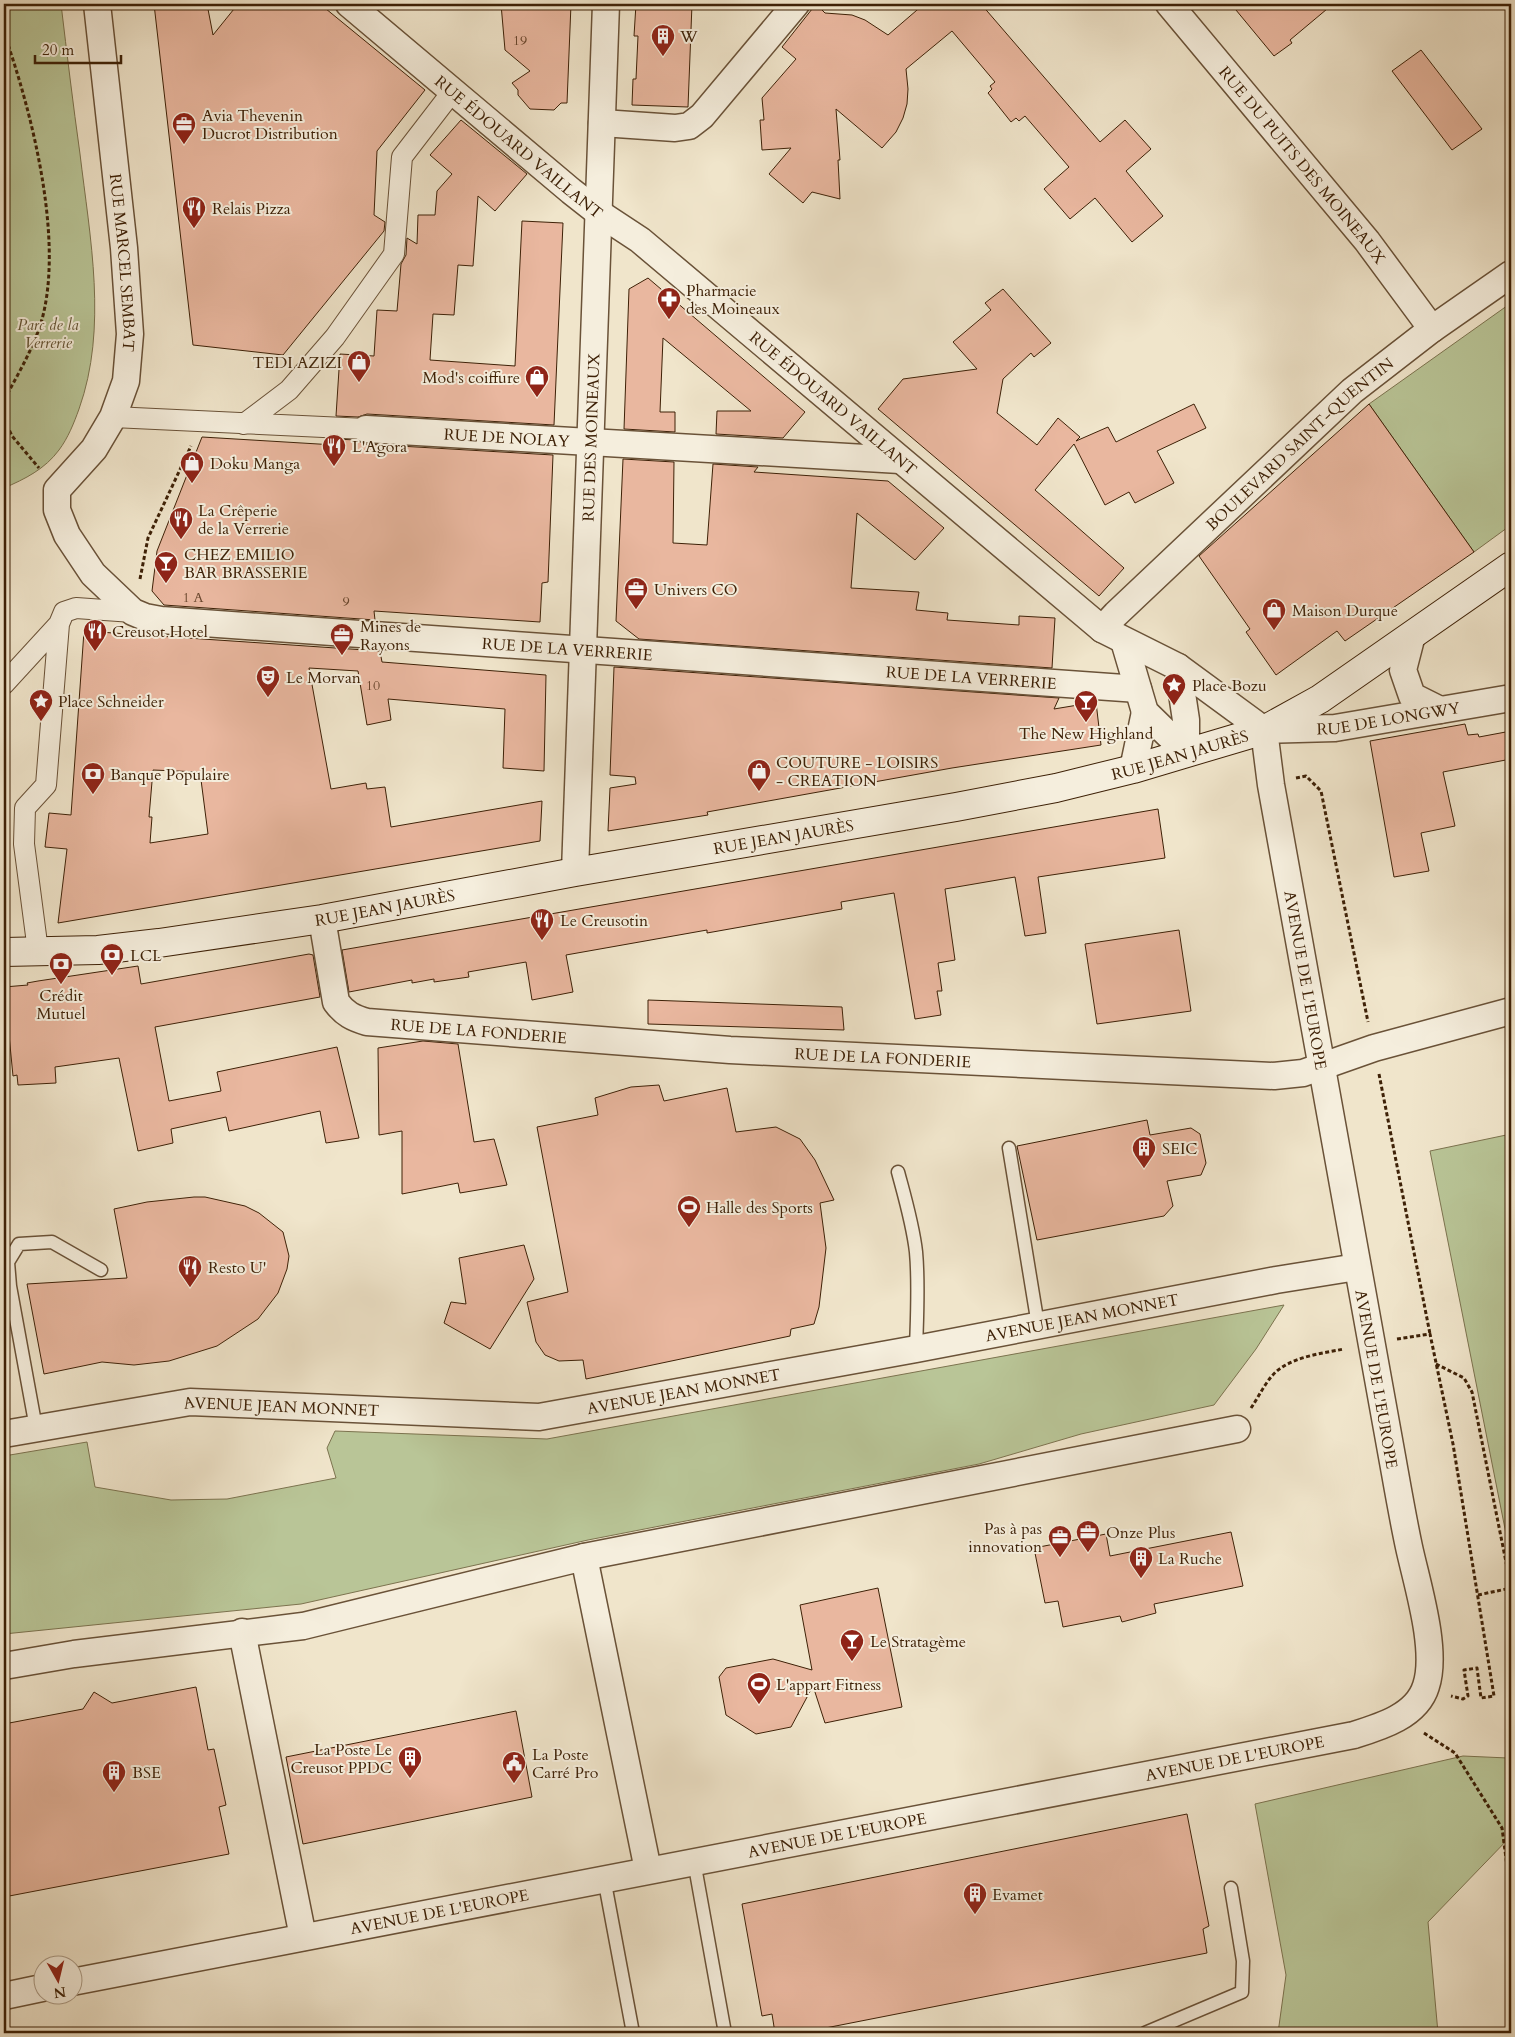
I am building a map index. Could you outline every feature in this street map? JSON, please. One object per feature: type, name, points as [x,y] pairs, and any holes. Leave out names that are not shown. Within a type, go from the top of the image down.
[{"type":"main road","name":"RUE JEAN JAURÈS","points":[[4,952],[98,950],[322,919],[575,872],[956,807],[1056,788],[1264,730],[1320,699],[1511,566]]},
{"type":"street","name":"RUE MARCEL SEMBAT","points":[[56,501],[57,490],[94,449],[113,417],[126,381],[130,334],[124,248],[97,4]]},
{"type":"street","name":"RUE ÉDOUARD VAILLANT","points":[[349,4],[599,213],[640,240],[900,460],[1113,635],[1178,667],[1264,730]]},
{"type":"street","name":"RUE DES MOINEAUX","points":[[575,872],[606,4]]},
{"type":"street","points":[[602,123],[675,128],[689,126],[702,116],[796,4]]},
{"type":"street","name":"RUE DU PUITS DES MOINEAUX","points":[[1169,4],[1368,241],[1432,329]]},
{"type":"street","points":[[244,424],[289,390],[335,337],[394,254],[402,157],[452,92]]},
{"type":"street","name":"BOULEVARD SAINT-QUENTIN","points":[[1113,635],[1116,614],[1352,391],[1432,329],[1511,274]]},
{"type":"street","name":"RUE DE NOLAY","points":[[113,417],[900,460]]},
{"type":"street","name":"RUE DE LA VERRERIE","points":[[56,501],[57,510],[68,535],[93,574],[134,612],[144,617],[161,620],[583,649],[1142,700]]},
{"type":"street","points":[[38,951],[24,844],[26,808],[46,785],[59,624],[64,612],[76,608],[134,612]]},
{"type":"street","points":[[4,684],[59,624]]},
{"type":"street","points":[[1113,635],[1142,700],[1186,752]]},
{"type":"street","points":[[1412,635],[1403,670],[1412,696],[1440,710]]},
{"type":"street","points":[[1178,667],[1186,720],[1186,752]]},
{"type":"street","name":"RUE DE LONGWY","points":[[1264,730],[1334,728],[1511,698]]},
{"type":"street","points":[[1133,768],[1142,700]]},
{"type":"street","name":"AVENUE DE L'EUROPE","points":[[82,1980],[1354,1735],[1382,1726],[1417,1703],[1426,1688],[1430,1669],[1429,1643],[1406,1537],[1357,1267],[1271,785],[1264,730]]},
{"type":"street","name":"RUE DE LA FONDERIE","points":[[322,919],[336,1002],[343,1011],[353,1018],[367,1022],[730,1050],[1274,1076],[1303,1073],[1374,1048],[1511,1011]]},
{"type":"street","name":"AVENUE JEAN MONNET","points":[[4,1434],[190,1402],[539,1416],[916,1349],[1276,1280],[1357,1267]]},
{"type":"street","points":[[4,1666],[74,1654],[242,1632],[304,1626],[584,1557],[1243,1419]]},
{"type":"street","points":[[584,1557],[648,1870]]},
{"type":"street","points":[[242,1632],[303,1937]]},
{"type":"street","points":[[4,1996],[32,1990]]},
{"type":"lane","points":[[1009,1148],[1038,1325]]},
{"type":"lane","points":[[898,1172],[908,1209],[916,1251],[918,1295],[916,1349]]},
{"type":"lane","points":[[36,1428],[10,1286],[8,1262],[20,1244],[52,1242],[101,1270]]},
{"type":"lane","points":[[694,1861],[724,2033]]},
{"type":"lane","points":[[604,1878],[632,2033]]},
{"type":"lane","points":[[1145,2033],[1242,1992],[1243,1961],[1231,1888]]},
{"type":"path","points":[[4,33],[17,70],[44,184],[50,282],[39,329],[4,400]]},
{"type":"path","points":[[4,419],[12,436],[40,470]]},
{"type":"path","points":[[134,612],[148,538],[191,445],[206,422]]},
{"type":"path","points":[[1271,785],[1306,776],[1321,791],[1453,1444],[1494,1696],[1481,1698],[1477,1668],[1464,1670],[1468,1692]]},
{"type":"path","points":[[1243,1419],[1269,1381],[1281,1368],[1298,1360],[1322,1353],[1430,1334]]},
{"type":"path","points":[[1436,1364],[1464,1378],[1472,1392],[1508,1577],[1511,1579]]},
{"type":"path","points":[[1478,1595],[1511,1588]]},
{"type":"path","points":[[1399,1716],[1455,1753],[1502,1828],[1511,1896]]},
{"type":"green space","name":"Parc de la Verrerie","points":[[4,4],[61,4],[92,250],[95,315],[93,347],[88,378],[79,409],[68,435],[59,450],[41,468],[4,488]]},
{"type":"green space","points":[[1511,303],[1511,525],[1474,552],[1369,404]]},
{"type":"green space","points":[[1511,1134],[1511,1559],[1430,1151]]},
{"type":"green space","points":[[1284,1305],[1256,1349],[1214,1405],[1081,1434],[979,1464],[588,1540],[301,1604],[4,1634],[4,1456],[87,1442],[95,1487],[171,1500],[227,1499],[336,1478],[327,1448],[335,1431],[547,1439]]},
{"type":"green space","points":[[1463,1756],[1508,1758],[1511,1762],[1511,1836],[1428,1922],[1438,2033],[1278,2033],[1286,1975],[1255,1804]]},
{"type":"building","points":[[154,4],[207,4],[213,35],[238,4],[320,4],[425,90],[377,151],[374,215],[385,222],[384,231],[283,355],[193,345]]},
{"type":"building","points":[[501,4],[571,4],[567,103],[561,103],[554,110],[530,109],[518,95],[518,90],[512,83],[530,71],[505,50]]},
{"type":"building","name":"W","points":[[636,4],[692,4],[688,107],[632,105],[633,79],[636,79],[638,36],[634,36]]},
{"type":"building","points":[[816,4],[825,13],[852,15],[865,20],[888,35],[924,4],[981,4],[1100,142],[1125,120],[1151,149],[1126,171],[1163,216],[1132,242],[1095,198],[1070,219],[1044,189],[1069,167],[1025,116],[1019,121],[1016,118],[1011,122],[988,93],[992,89],[990,86],[995,82],[952,31],[906,69],[908,89],[907,104],[903,118],[896,132],[882,148],[836,109],[840,160],[838,160],[840,199],[812,192],[803,203],[769,174],[791,148],[762,150],[760,120],[764,120],[762,98],[796,59],[782,47]]},
{"type":"building","points":[[1231,4],[1333,4],[1290,40],[1292,43],[1274,56]]},
{"type":"building","points":[[1421,50],[1482,129],[1452,150],[1392,71]]},
{"type":"building","points":[[461,120],[527,174],[495,211],[478,196],[473,266],[458,265],[454,315],[433,314],[430,360],[515,366],[522,221],[563,223],[554,425],[367,414],[358,417],[336,416],[340,354],[374,356],[377,310],[397,311],[401,264],[406,255],[407,238],[417,244],[418,215],[435,215],[437,191],[452,174],[430,155]]},
{"type":"building","points":[[648,278],[805,412],[783,438],[716,434],[717,411],[751,411],[663,338],[660,412],[675,412],[675,432],[624,429],[629,289]]},
{"type":"building","points":[[1003,289],[1051,343],[1034,357],[1031,353],[1003,379],[997,413],[1037,445],[1058,418],[1080,437],[1076,441],[1108,427],[1116,442],[1194,404],[1206,428],[1157,451],[1174,483],[1135,503],[1129,492],[1105,505],[1074,444],[1035,490],[1124,568],[1099,596],[878,409],[903,379],[977,369],[953,342],[991,310],[985,303]]},
{"type":"building","points":[[1369,404],[1474,552],[1345,641],[1337,631],[1276,675],[1246,632],[1250,629],[1199,556]]},
{"type":"building","points":[[202,437],[335,445],[335,439],[357,440],[365,444],[553,455],[548,582],[542,583],[540,622],[374,611],[375,620],[164,605],[152,591],[157,551]]},
{"type":"building","points":[[623,459],[674,462],[673,543],[707,545],[713,464],[758,467],[754,472],[888,481],[944,528],[915,560],[857,513],[851,588],[919,592],[916,610],[948,613],[947,620],[1019,625],[1019,616],[1055,618],[1052,668],[639,639],[616,621]]},
{"type":"building","points":[[84,631],[380,651],[382,662],[546,675],[544,771],[503,768],[505,709],[388,699],[391,720],[367,725],[358,671],[309,668],[331,789],[366,783],[367,789],[385,787],[391,827],[542,801],[540,841],[58,923],[67,849],[45,847],[49,813],[71,815]],"holes":[[[153,770],[200,772],[208,834],[150,843],[152,817],[149,817]]]},
{"type":"building","points":[[614,667],[1059,698],[1054,709],[1096,702],[1101,745],[952,768],[707,812],[708,815],[608,831],[610,788],[636,784],[635,777],[610,775]]},
{"type":"building","points":[[1465,724],[1468,735],[1478,734],[1479,737],[1511,731],[1511,759],[1443,772],[1455,826],[1421,833],[1429,871],[1394,877],[1370,741]]},
{"type":"building","points":[[1158,809],[1165,858],[1038,877],[1046,933],[1025,936],[1015,877],[945,889],[955,960],[938,963],[942,991],[937,991],[941,1015],[915,1019],[894,893],[841,902],[842,909],[566,955],[573,992],[532,1000],[526,962],[468,972],[469,977],[434,982],[434,979],[412,983],[412,980],[349,992],[342,950]]},
{"type":"building","points":[[1179,930],[1191,1011],[1097,1024],[1085,944]]},
{"type":"building","points":[[309,954],[313,955],[320,997],[155,1027],[169,1101],[221,1091],[217,1072],[337,1047],[359,1138],[326,1143],[320,1111],[229,1131],[226,1117],[171,1129],[173,1143],[138,1151],[119,1058],[55,1067],[56,1083],[18,1085],[17,1075],[13,1076],[9,1035],[4,1035],[4,987],[28,985],[27,983],[38,981],[138,966],[141,984]]},
{"type":"building","points":[[648,1000],[842,1007],[844,1030],[648,1024]]},
{"type":"building","points":[[423,1041],[458,1044],[474,1142],[494,1139],[507,1185],[460,1193],[458,1183],[402,1194],[402,1131],[379,1135],[378,1048]]},
{"type":"building","name":"Halle des Sports","points":[[659,1085],[664,1101],[727,1088],[736,1132],[776,1127],[800,1139],[815,1160],[834,1200],[820,1203],[826,1248],[819,1307],[814,1324],[791,1329],[790,1336],[586,1379],[583,1360],[559,1361],[545,1355],[536,1342],[527,1302],[568,1292],[537,1127],[598,1115],[595,1098],[631,1087]]},
{"type":"building","name":"SEIC","points":[[1147,1120],[1150,1135],[1191,1128],[1200,1134],[1206,1163],[1201,1175],[1167,1181],[1173,1206],[1164,1216],[1037,1240],[1017,1146]]},
{"type":"building","name":"Resto U'","points":[[205,1197],[245,1206],[259,1213],[283,1232],[289,1256],[287,1269],[278,1293],[258,1319],[217,1346],[169,1361],[134,1365],[102,1362],[44,1374],[27,1284],[127,1278],[114,1209],[147,1202]]},
{"type":"building","points":[[524,1245],[534,1279],[490,1349],[444,1323],[451,1302],[466,1304],[459,1258]]},
{"type":"building","name":"La Ruche","points":[[1231,1532],[1243,1586],[1154,1604],[1156,1613],[1122,1622],[1120,1616],[1063,1627],[1058,1601],[1045,1603],[1034,1548],[1106,1534],[1110,1556]]},
{"type":"building","points":[[878,1588],[902,1707],[825,1723],[813,1686],[791,1727],[756,1734],[726,1715],[719,1677],[726,1668],[773,1659],[812,1670],[800,1605]]},
{"type":"building","name":"BSE","points":[[196,1687],[208,1750],[214,1749],[226,1805],[219,1807],[229,1854],[4,1897],[4,1724],[83,1709],[94,1692],[112,1703]]},
{"type":"building","name":"La Poste Le Creusot PPDC","points":[[516,1711],[532,1797],[303,1844],[286,1757]]},
{"type":"building","name":"Evamet","points":[[1187,1814],[1209,1926],[1203,1929],[1207,1953],[800,2033],[775,2033],[772,2014],[762,2016],[742,1904]]},
{"type":"place","name":"W","points":[[663,57]]},
{"type":"place","name":"Avia Thevenin Ducrot Distribution","points":[[184,145]]},
{"type":"place","name":"Relais Pizza","points":[[194,229]]},
{"type":"place","name":"Pharmacie des Moineaux","points":[[669,320]]},
{"type":"place","name":"TEDI AZIZI","points":[[359,383]]},
{"type":"place","name":"Mod's coiffure","points":[[537,398]]},
{"type":"place","name":"L'Agora","points":[[334,467]]},
{"type":"place","name":"Doku Manga","points":[[192,484]]},
{"type":"place","name":"La Crêperie de la Verrerie","points":[[181,540]]},
{"type":"place","name":"CHEZ EMILIO BAR BRASSERIE","points":[[166,584]]},
{"type":"place","name":"Univers CO","points":[[636,610]]},
{"type":"place","name":"Maison Durque","points":[[1274,631]]},
{"type":"place","name":"Creusot Hotel","points":[[95,652]]},
{"type":"place","name":"Mines de Rayons","points":[[342,656]]},
{"type":"place","name":"Le Morvan","points":[[268,698]]},
{"type":"place","name":"Place Bozu","points":[[1174,706]]},
{"type":"place","name":"Place Schneider","points":[[41,722]]},
{"type":"place","name":"The New Highland","points":[[1086,723]]},
{"type":"place","name":"COUTURE - LOISIRS - CREATION","points":[[759,792]]},
{"type":"place","name":"Banque Populaire","points":[[93,795]]},
{"type":"place","name":"Le Creusotin","points":[[542,941]]},
{"type":"place","name":"LCL","points":[[112,976]]},
{"type":"place","name":"Crédit Mutuel","points":[[61,985]]},
{"type":"place","name":"SEIC","points":[[1144,1169]]},
{"type":"place","name":"Halle des Sports","points":[[689,1228]]},
{"type":"place","name":"Resto U'","points":[[190,1288]]},
{"type":"place","name":"Onze Plus","points":[[1088,1553]]},
{"type":"place","name":"Pas à pas innovation","points":[[1060,1558]]},
{"type":"place","name":"La Ruche","points":[[1141,1579]]},
{"type":"place","name":"Le Stratagème","points":[[852,1662]]},
{"type":"place","name":"L'appart Fitness","points":[[759,1705]]},
{"type":"place","name":"La Poste Le Creusot PPDC","points":[[410,1779]]},
{"type":"place","name":"La Poste Carré Pro","points":[[514,1784]]},
{"type":"place","name":"BSE","points":[[114,1793]]},
{"type":"place","name":"Evamet","points":[[975,1915]]}]
